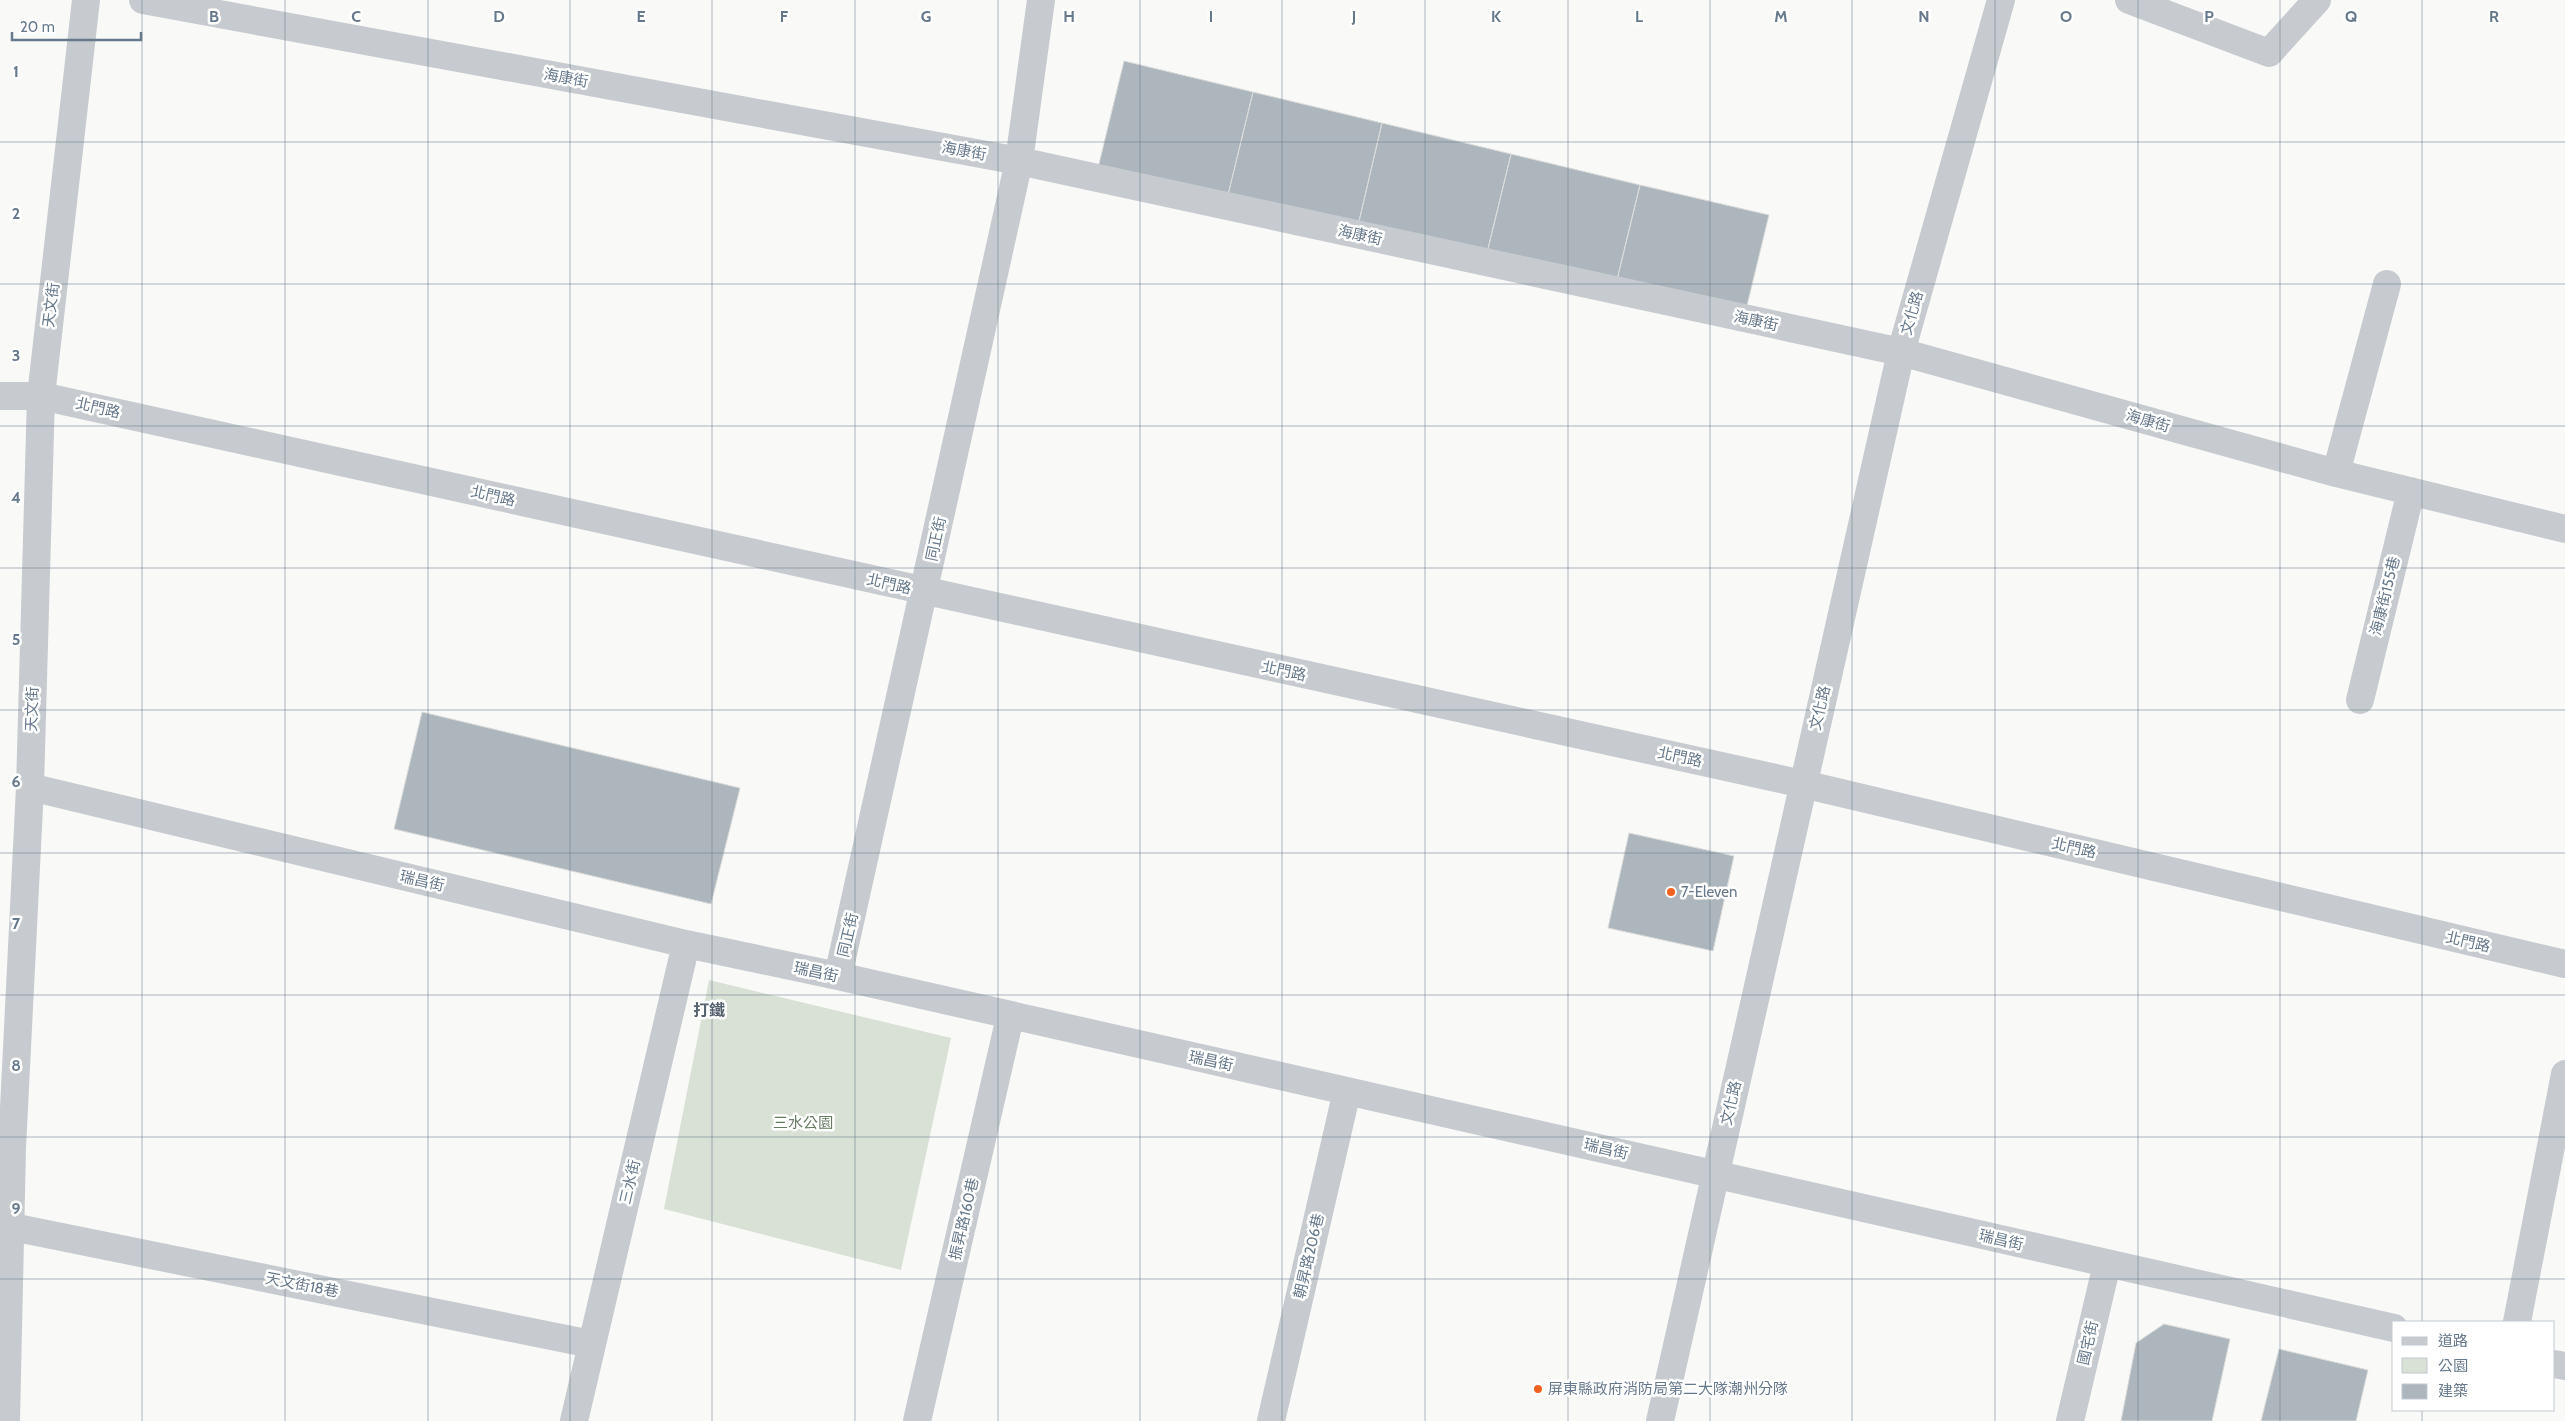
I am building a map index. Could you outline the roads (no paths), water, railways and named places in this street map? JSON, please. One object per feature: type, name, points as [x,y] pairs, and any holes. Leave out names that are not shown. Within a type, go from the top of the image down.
[{"type":"street","name":"天文街","points":[[6,1421],[12,1227],[6,1147],[30,787],[41,396],[86,0]]},
{"type":"street","name":"海康街","points":[[143,0],[1019,161],[1901,352],[2336,473],[2565,529]]},
{"type":"street","name":"同正街","points":[[838,976],[1019,161],[1041,0]]},
{"type":"street","name":"文化路","points":[[1660,1421],[1901,352],[2001,0]]},
{"type":"street","points":[[2129,0],[2269,53],[2317,0]]},
{"type":"street","points":[[2336,473],[2387,284]]},
{"type":"street","name":"北門路","points":[[0,396],[41,396],[924,592],[1803,784],[2565,964]]},
{"type":"street","name":"海康街155巷","points":[[2360,700],[2410,491]]},
{"type":"street","name":"瑞昌街","points":[[30,787],[686,944],[838,976],[1010,1017],[1347,1091],[2392,1328]]},
{"type":"street","name":"三水街","points":[[574,1421],[686,944]]},
{"type":"street","name":"振昇路160巷","points":[[917,1421],[1010,1017]]},
{"type":"street","points":[[2517,1321],[2565,1074]]},
{"type":"street","name":"朝昇路206巷","points":[[1271,1421],[1347,1091]]},
{"type":"street","name":"天文街18巷","points":[[12,1227],[591,1344]]},
{"type":"street","name":"國宅街","points":[[2070,1421],[2107,1264]]},
{"type":"place","name":"7-Eleven","points":[[1671,892]]},
{"type":"place","name":"屏東縣政府消防局第二大隊潮州分隊","points":[[1538,1389]]},
{"type":"district","name":"打鐵","points":[[709,1010]]},
{"type":"park label","name":"三水公園","points":[[803,1123]]}]
